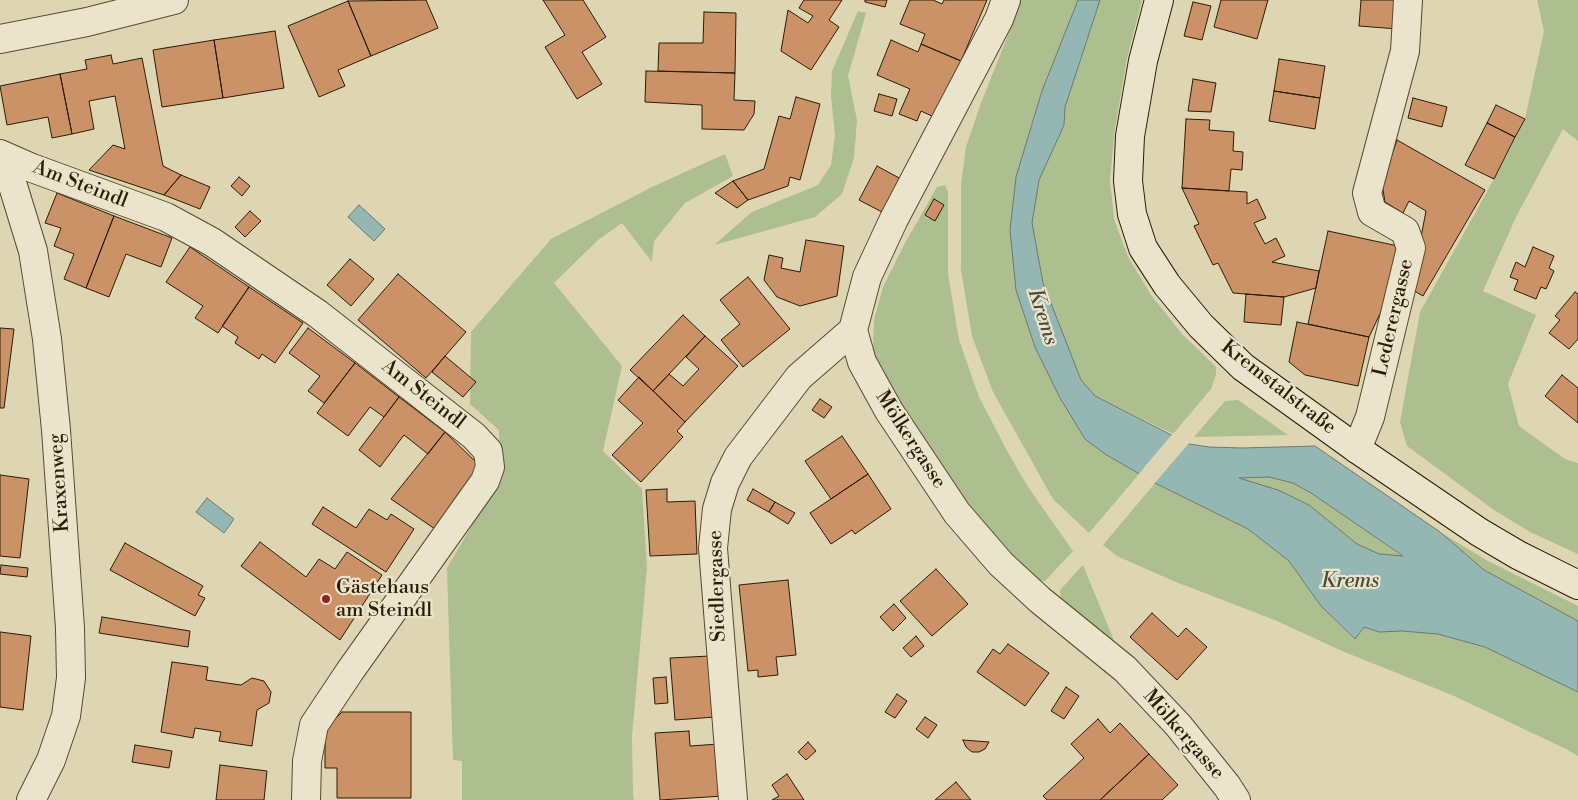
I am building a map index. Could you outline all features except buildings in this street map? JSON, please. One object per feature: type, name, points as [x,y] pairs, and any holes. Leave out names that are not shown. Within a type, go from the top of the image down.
[{"type":"street","points":[[0,39],[87,22],[174,0]]},
{"type":"street","name":"Mölkergasse","points":[[1006,0],[999,19],[894,218],[866,277],[853,330],[862,362],[885,403],[957,513],[1001,564],[1040,600],[1125,669],[1178,725],[1236,800]]},
{"type":"street","name":"Kremstalstraße","points":[[1158,0],[1143,61],[1130,136],[1128,181],[1132,214],[1143,248],[1167,285],[1202,326],[1243,366],[1357,449],[1479,532],[1518,555],[1578,585]]},
{"type":"street","name":"Lederergasse","points":[[1357,449],[1370,417],[1411,248],[1405,231],[1372,212],[1367,193],[1405,51],[1408,0]]},
{"type":"street","name":"Am Steindl","points":[[0,154],[32,168],[166,217],[212,242],[318,314],[474,436],[488,451],[490,467],[485,480],[314,725],[307,761],[306,800]]},
{"type":"street","name":"Kraxenweg","points":[[0,166],[13,186],[33,251],[47,339],[56,430],[70,628],[71,678],[66,716],[51,760],[31,800]]},
{"type":"street","name":"Siedlergasse","points":[[733,800],[713,548],[717,509],[725,483],[738,457],[799,377],[853,330]]},
{"type":"green space","points":[[1021,0],[1078,0],[1042,91],[1016,177],[1010,230],[1016,290],[1035,347],[1060,398],[1105,454],[1139,474],[1089,533],[1053,499],[993,392],[972,336],[961,270],[961,184],[966,147]]},
{"type":"green space","points":[[1100,0],[1142,0],[1127,58],[1114,135],[1110,180],[1114,219],[1128,257],[1151,295],[1182,334],[1216,367],[1216,375],[1211,389],[1173,434],[1095,396],[1081,380],[1043,283],[1032,223],[1039,180],[1064,125],[1065,107]]},
{"type":"green space","points":[[1537,0],[1578,0],[1578,141],[1563,129],[1516,217],[1483,291],[1536,315],[1508,384],[1519,426],[1565,459],[1578,463],[1578,554],[1530,532],[1494,510],[1407,446],[1400,422],[1420,312],[1525,119],[1544,31]]},
{"type":"green space","points":[[858,11],[866,13],[848,76],[857,120],[854,158],[842,194],[815,217],[714,245],[752,212],[818,185],[831,165],[835,135],[831,96],[832,71]]},
{"type":"green space","points":[[725,154],[733,176],[685,203],[654,241],[652,262],[622,223],[598,240],[554,283],[622,366],[603,451],[642,489],[647,567],[632,736],[634,800],[462,800],[462,761],[453,760],[447,568],[494,488],[500,470],[499,430],[470,404],[471,332],[551,239],[652,187]]},
{"type":"green space","points":[[945,185],[948,192],[948,274],[959,340],[979,397],[1006,449],[1028,487],[1073,551],[1045,581],[1034,580],[977,522],[881,377],[873,347],[874,320],[883,287],[937,187]]},
{"type":"green space","points":[[1238,400],[1288,435],[1194,437],[1225,401]]},
{"type":"green space","points":[[1270,477],[1293,483],[1311,493],[1404,557],[1379,554],[1357,544],[1309,505],[1238,478]]},
{"type":"green space","points":[[1155,483],[1248,529],[1289,561],[1321,606],[1354,639],[1364,627],[1379,632],[1402,631],[1438,634],[1485,647],[1578,692],[1578,756],[1452,695],[1342,651],[1277,621],[1171,580],[1117,556],[1103,545]]},
{"type":"green space","points":[[1440,532],[1488,561],[1578,606],[1578,621],[1484,570]]},
{"type":"green space","points":[[1083,565],[1117,648],[1061,600],[1060,590]]},
{"type":"water","name":"Krems","points":[[1078,0],[1100,0],[1065,107],[1064,125],[1039,180],[1032,223],[1043,283],[1081,380],[1095,396],[1189,444],[1209,447],[1243,448],[1315,446],[1440,532],[1484,570],[1578,621],[1578,692],[1485,647],[1438,634],[1402,631],[1379,632],[1364,627],[1355,639],[1321,606],[1289,561],[1248,529],[1155,483],[1105,454],[1085,439],[1060,398],[1035,347],[1016,290],[1010,230],[1016,177],[1042,91]],"holes":[[[1269,477],[1293,483],[1311,493],[1403,556],[1379,554],[1357,544],[1309,505],[1278,490],[1239,478]]]},
{"type":"water","points":[[359,205],[385,229],[374,241],[348,217]]},
{"type":"water","points":[[207,498],[234,519],[224,533],[196,512]]},
{"type":"pier","points":[[1174,432],[1191,441],[1153,485],[1137,476]]},
{"type":"place","name":"Gästehaus am Steindl","points":[[326,599]]}]
